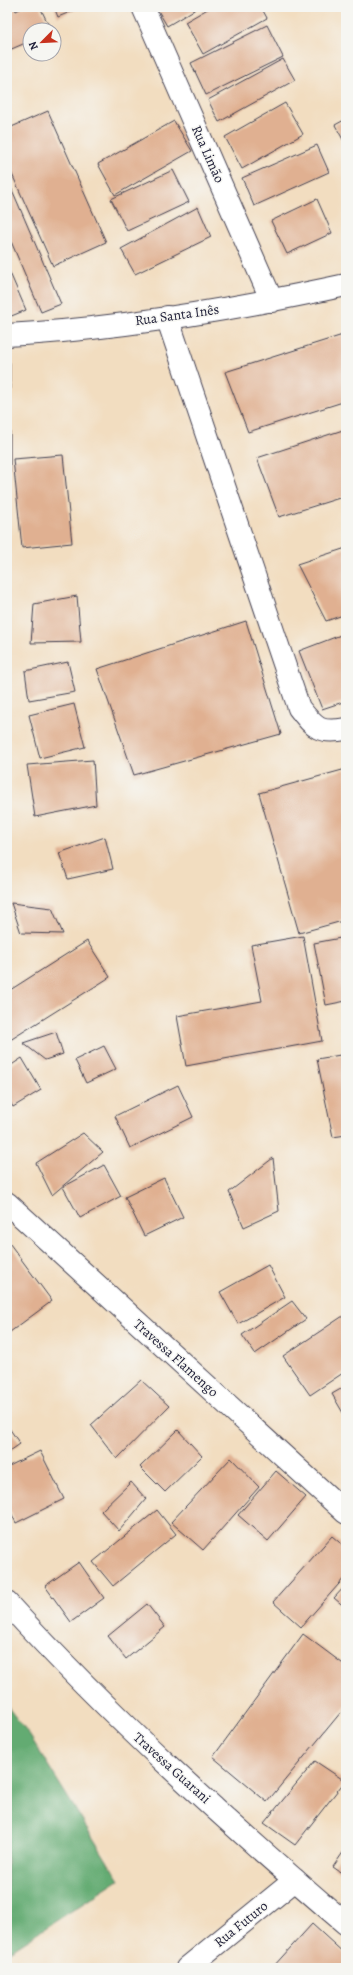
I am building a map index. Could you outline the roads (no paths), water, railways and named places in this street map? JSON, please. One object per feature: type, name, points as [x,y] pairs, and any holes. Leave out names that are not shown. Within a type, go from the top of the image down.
[{"type":"street","name":"Rua Limão","points":[[143,7],[272,301]]},
{"type":"street","name":"Rua Santa Inês","points":[[7,335],[45,333],[167,317],[272,301],[346,285]]},
{"type":"street","points":[[167,317],[299,708],[313,724],[329,732],[346,729]]},
{"type":"street","name":"Travessa Flamengo","points":[[7,1203],[346,1513]]},
{"type":"street","name":"Travessa Guarani","points":[[7,1603],[50,1650],[123,1724],[295,1880],[346,1924]]},
{"type":"street","name":"Rua Futuro","points":[[196,1965],[295,1880]]}]
